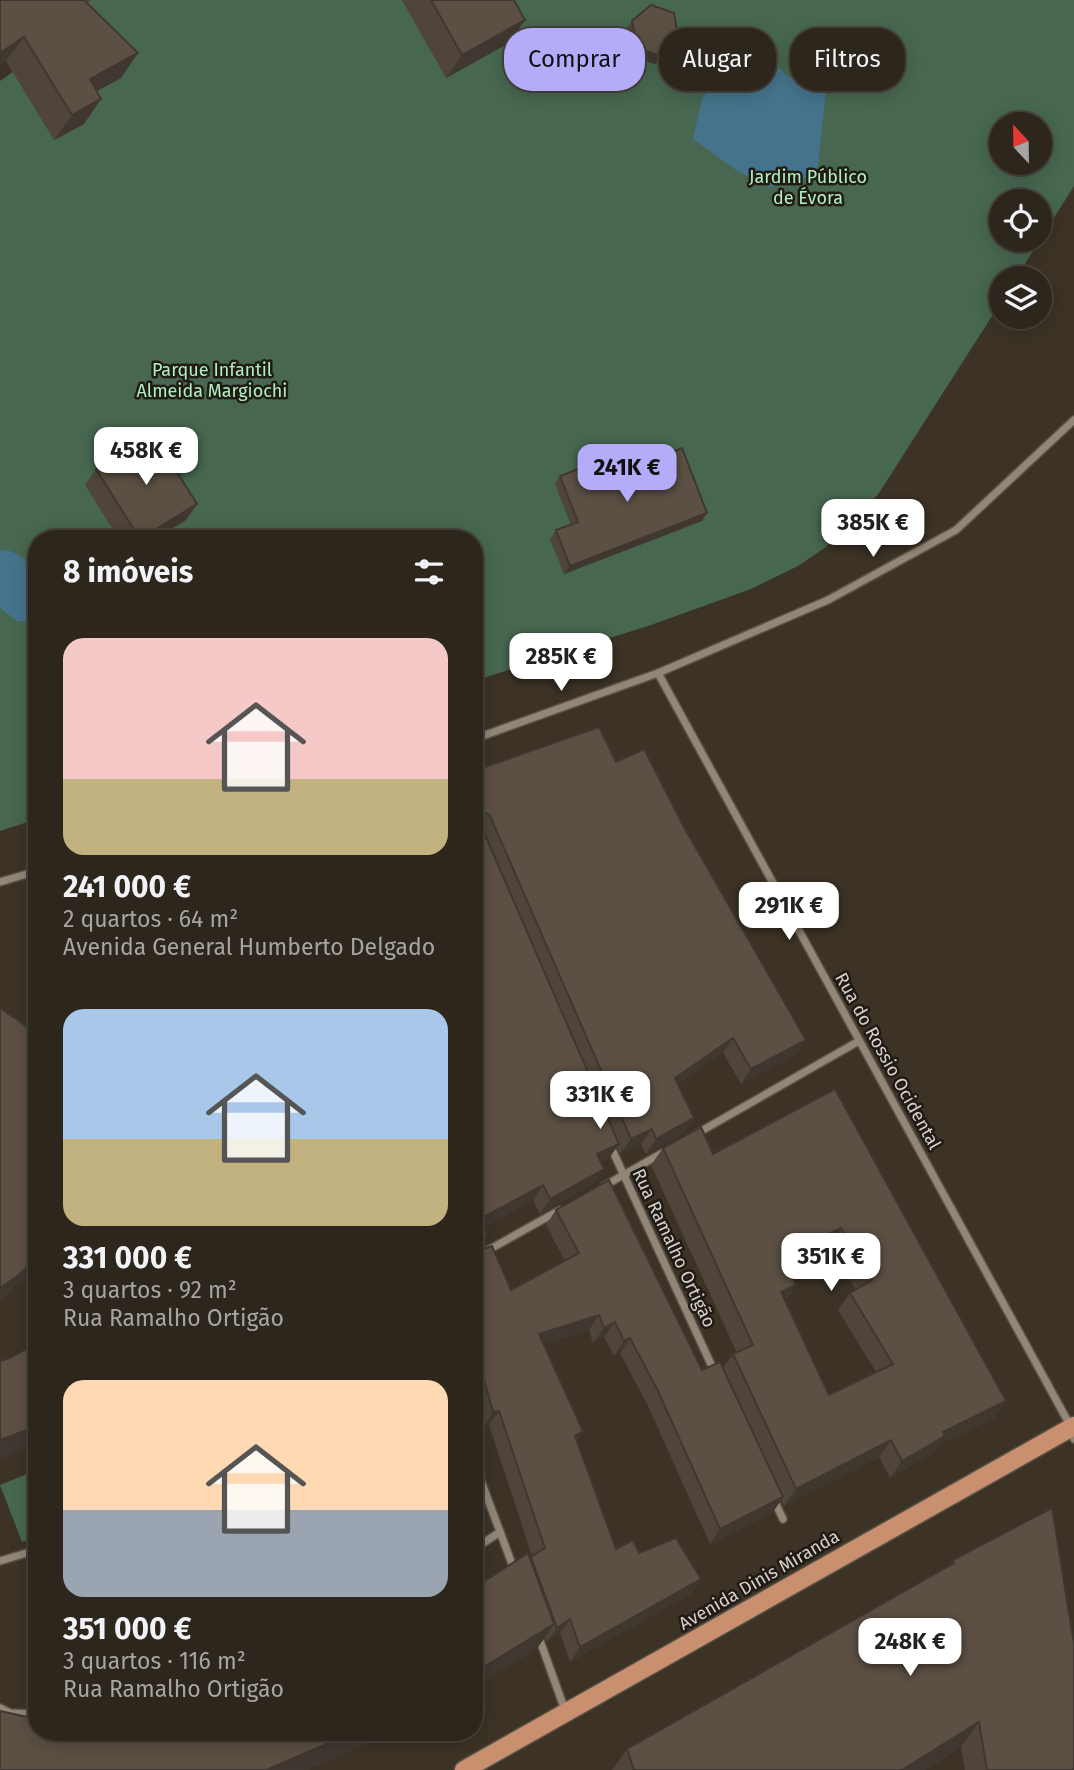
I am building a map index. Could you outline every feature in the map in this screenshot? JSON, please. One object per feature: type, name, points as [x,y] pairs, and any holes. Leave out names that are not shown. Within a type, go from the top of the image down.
[{"type":"main road","name":"Avenida Dinis Miranda","points":[[464,1770],[1073,1431]]},
{"type":"street","points":[[483,736],[658,673],[828,600],[956,530],[1074,421]]},
{"type":"street","name":"Rua do Rossio Ocidental","points":[[658,673],[1073,1431]]},
{"type":"street","points":[[0,882],[28,874]]},
{"type":"street","points":[[682,1142],[859,1041]]},
{"type":"street","name":"Rua Ramalho Ortigão","points":[[607,1137],[720,1384]]},
{"type":"street","points":[[600,1188],[670,1148]]},
{"type":"street","points":[[483,1253],[566,1207]]},
{"type":"street","points":[[483,1486],[519,1584]]},
{"type":"street","points":[[771,1494],[783,1519]]},
{"type":"street","points":[[483,1543],[500,1532]]},
{"type":"street","points":[[0,1561],[28,1553]]},
{"type":"street","points":[[533,1623],[566,1714]]},
{"type":"street","points":[[0,1708],[10,1713],[28,1714]]},
{"type":"green space","points":[[91,0],[1074,0],[1074,186],[1052,221],[1052,189],[989,189],[989,252],[1032,252],[1024,266],[989,266],[989,321],[879,493],[855,521],[826,547],[798,566],[751,589],[651,625],[483,678],[483,530],[28,530],[28,822],[0,831],[0,81],[36,56],[29,46]]},
{"type":"green space","points":[[28,1474],[28,1540],[22,1542],[0,1485]]},
{"type":"water","points":[[776,65],[790,78],[790,91],[826,91],[817,175],[770,187],[739,172],[693,139],[702,99],[708,91],[776,91]]},
{"type":"water","points":[[0,550],[12,552],[28,565],[28,622],[17,621],[0,608]]},
{"type":"building","points":[[0,0],[84,0],[138,53],[90,79],[101,99],[72,115],[24,37],[0,53]]},
{"type":"building","points":[[431,0],[514,0],[525,20],[511,28],[504,28],[504,32],[462,55]]},
{"type":"building","points":[[651,5],[674,13],[677,28],[659,28],[659,56],[645,51],[645,28],[633,28],[632,21]]},
{"type":"building","points":[[153,434],[197,504],[155,530],[134,530],[96,469]]},
{"type":"building","points":[[682,448],[707,513],[570,566],[556,530],[578,522],[560,476],[602,460],[609,477]]},
{"type":"building","points":[[599,727],[616,762],[644,749],[685,829],[806,1040],[751,1069],[733,1038],[675,1078],[694,1118],[656,1139],[652,1129],[631,1139],[490,816],[483,813],[483,768]]},
{"type":"building","points":[[483,830],[619,1144],[597,1154],[604,1169],[550,1199],[543,1185],[483,1217]]},
{"type":"building","points":[[0,1008],[28,1029],[28,1266],[0,1288]]},
{"type":"building","points":[[835,1089],[1006,1401],[943,1432],[945,1436],[902,1461],[891,1440],[796,1489],[733,1354],[753,1345],[663,1148],[701,1127],[713,1154]],"holes":[[[841,1228],[872,1280],[850,1293],[893,1364],[829,1395],[781,1292],[796,1285],[782,1256]]]},
{"type":"building","points":[[609,1180],[702,1370],[720,1362],[783,1497],[720,1529],[658,1391],[630,1338],[624,1341],[615,1322],[604,1328],[599,1315],[539,1334],[583,1431],[575,1436],[616,1549],[633,1540],[639,1553],[676,1538],[701,1579],[580,1647],[570,1619],[557,1628],[531,1557],[545,1548],[499,1411],[493,1412],[483,1377],[483,1248],[492,1246],[511,1290],[579,1253],[556,1210]]},
{"type":"building","points":[[28,1348],[28,1429],[0,1440],[0,1361]]},
{"type":"building","points":[[1052,1508],[1074,1644],[1074,1770],[987,1770],[979,1722],[902,1770],[634,1770],[627,1749],[954,1563],[953,1560]]},
{"type":"building","points":[[528,1553],[554,1624],[483,1667],[483,1582]]},
{"type":"building","points":[[0,1711],[28,1717],[28,1741],[333,1741],[266,1770],[0,1770]]},
{"type":"park label","name":"Jardim Público de Évora","points":[[808,187]]},
{"type":"park label","name":"Parque Infantil Almeida Margiochi","points":[[212,380]]}]
